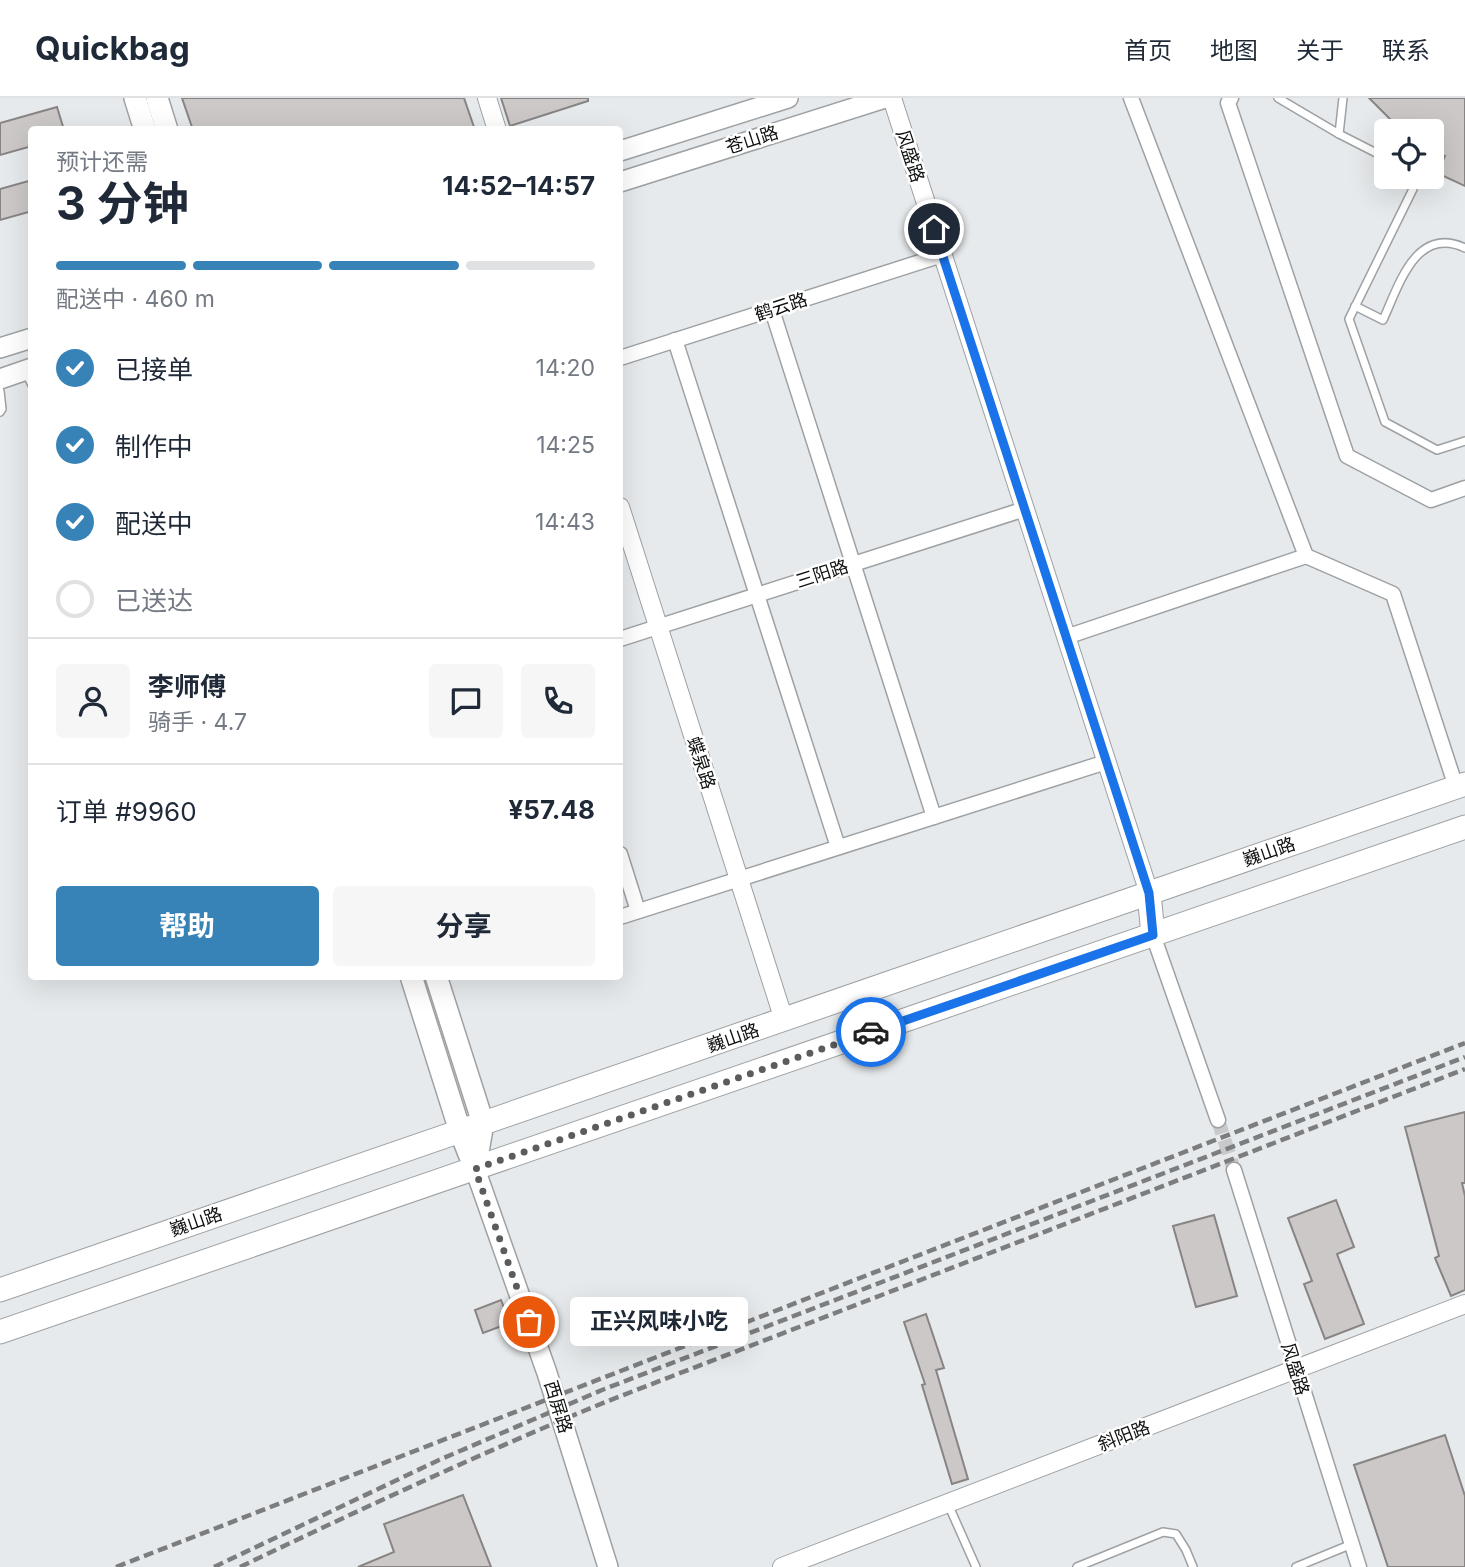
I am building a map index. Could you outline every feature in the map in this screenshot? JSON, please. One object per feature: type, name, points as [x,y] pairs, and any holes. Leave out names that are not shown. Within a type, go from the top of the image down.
[{"type":"highway","name":"巍山路","points":[[0,1290],[1461,786]]},
{"type":"highway","points":[[0,1332],[1465,827]]},
{"type":"highway","points":[[1149,893],[1153,935]]},
{"type":"main road","points":[[135,98],[144,126]]},
{"type":"main road","points":[[157,98],[166,126]]},
{"type":"main road","name":"苍山路","points":[[623,150],[788,98]]},
{"type":"main road","name":"苍山路","points":[[623,181],[885,98]]},
{"type":"main road","points":[[0,348],[28,339]]},
{"type":"main road","points":[[0,379],[28,375]]},
{"type":"main road","name":"西屏路","points":[[424,980],[460,1131],[547,1373],[608,1567]]},
{"type":"main road","name":"西屏路","points":[[425,980],[483,1123],[475,1169]]},
{"type":"street","points":[[487,98],[496,126]]},
{"type":"street","name":"风盛路","points":[[892,98],[1149,893]]},
{"type":"street","points":[[1131,98],[1306,556]]},
{"type":"street","points":[[1231,98],[1228,103],[1347,456],[1431,500],[1465,488]]},
{"type":"street","name":"鹤云路","points":[[623,357],[942,255]]},
{"type":"street","points":[[772,310],[934,817]]},
{"type":"street","points":[[675,340],[838,847]]},
{"type":"street","name":"三阳路","points":[[623,638],[1025,509]]},
{"type":"street","name":"蝶泉路","points":[[623,516],[783,1020]]},
{"type":"street","points":[[1066,637],[1306,556],[1393,594],[1461,786]]},
{"type":"street","points":[[623,916],[1106,762]]},
{"type":"street","points":[[623,863],[638,911]]},
{"type":"street","points":[[1153,935],[1218,1120]]},
{"type":"street","name":"风盛路","points":[[1234,1170],[1359,1567]]},
{"type":"street","name":"斜阳路","points":[[782,1567],[1465,1304]]},
{"type":"lane","points":[[1278,98],[1374,152]]},
{"type":"lane","points":[[1339,134],[1343,98]]},
{"type":"lane","points":[[1413,189],[1349,318],[1385,422],[1437,450],[1465,441]]},
{"type":"lane","points":[[1355,306],[1382,320],[1412,257],[1431,245],[1452,242],[1465,247]]},
{"type":"lane","points":[[0,391],[0,412]]},
{"type":"lane","points":[[948,1503],[976,1567]]},
{"type":"lane","points":[[1077,1567],[1163,1532],[1176,1534],[1193,1567]]},
{"type":"lane","points":[[1296,1567],[1352,1545]]},
{"type":"building","points":[[182,98],[464,98],[474,126],[192,126]]},
{"type":"building","points":[[501,98],[588,98],[588,101],[510,126]]},
{"type":"building","points":[[1369,98],[1465,98],[1465,186],[1444,176],[1444,119],[1390,119]]},
{"type":"building","points":[[57,107],[63,126],[28,126],[28,147],[0,155],[0,123]]},
{"type":"building","points":[[28,181],[28,212],[0,220],[0,189]]},
{"type":"building","points":[[1465,1112],[1465,1183],[1462,1183],[1465,1196],[1465,1290],[1451,1296],[1435,1258],[1439,1256],[1405,1127]]},
{"type":"building","points":[[1336,1200],[1354,1247],[1337,1254],[1364,1324],[1325,1339],[1304,1284],[1312,1281],[1288,1218]]},
{"type":"building","points":[[1214,1215],[1237,1296],[1196,1307],[1173,1226]]},
{"type":"building","points":[[501,1300],[510,1323],[483,1333],[475,1310]]},
{"type":"building","points":[[926,1314],[944,1368],[936,1370],[968,1479],[952,1484],[922,1385],[925,1384],[904,1322]]},
{"type":"building","points":[[1445,1435],[1465,1496],[1465,1567],[1388,1567],[1354,1465]]},
{"type":"building","points":[[463,1495],[491,1567],[358,1567],[394,1552],[384,1524]]},
{"type":"tunnel","points":[[1218,1120],[1234,1170]]},
{"type":"railway","points":[[116,1567],[1465,1043]]},
{"type":"railway","points":[[214,1567],[439,1460],[602,1390],[1465,1057]]},
{"type":"railway","points":[[240,1567],[422,1481],[608,1401],[1465,1069]]},
{"type":"way so far","points":[[529,1322],[475,1169],[871,1032]]},
{"type":"place","name":"正兴风味小吃","points":[[529,1322]]},
{"type":"route","points":[[871,1032],[1153,935],[1149,893],[934,229]]}]
